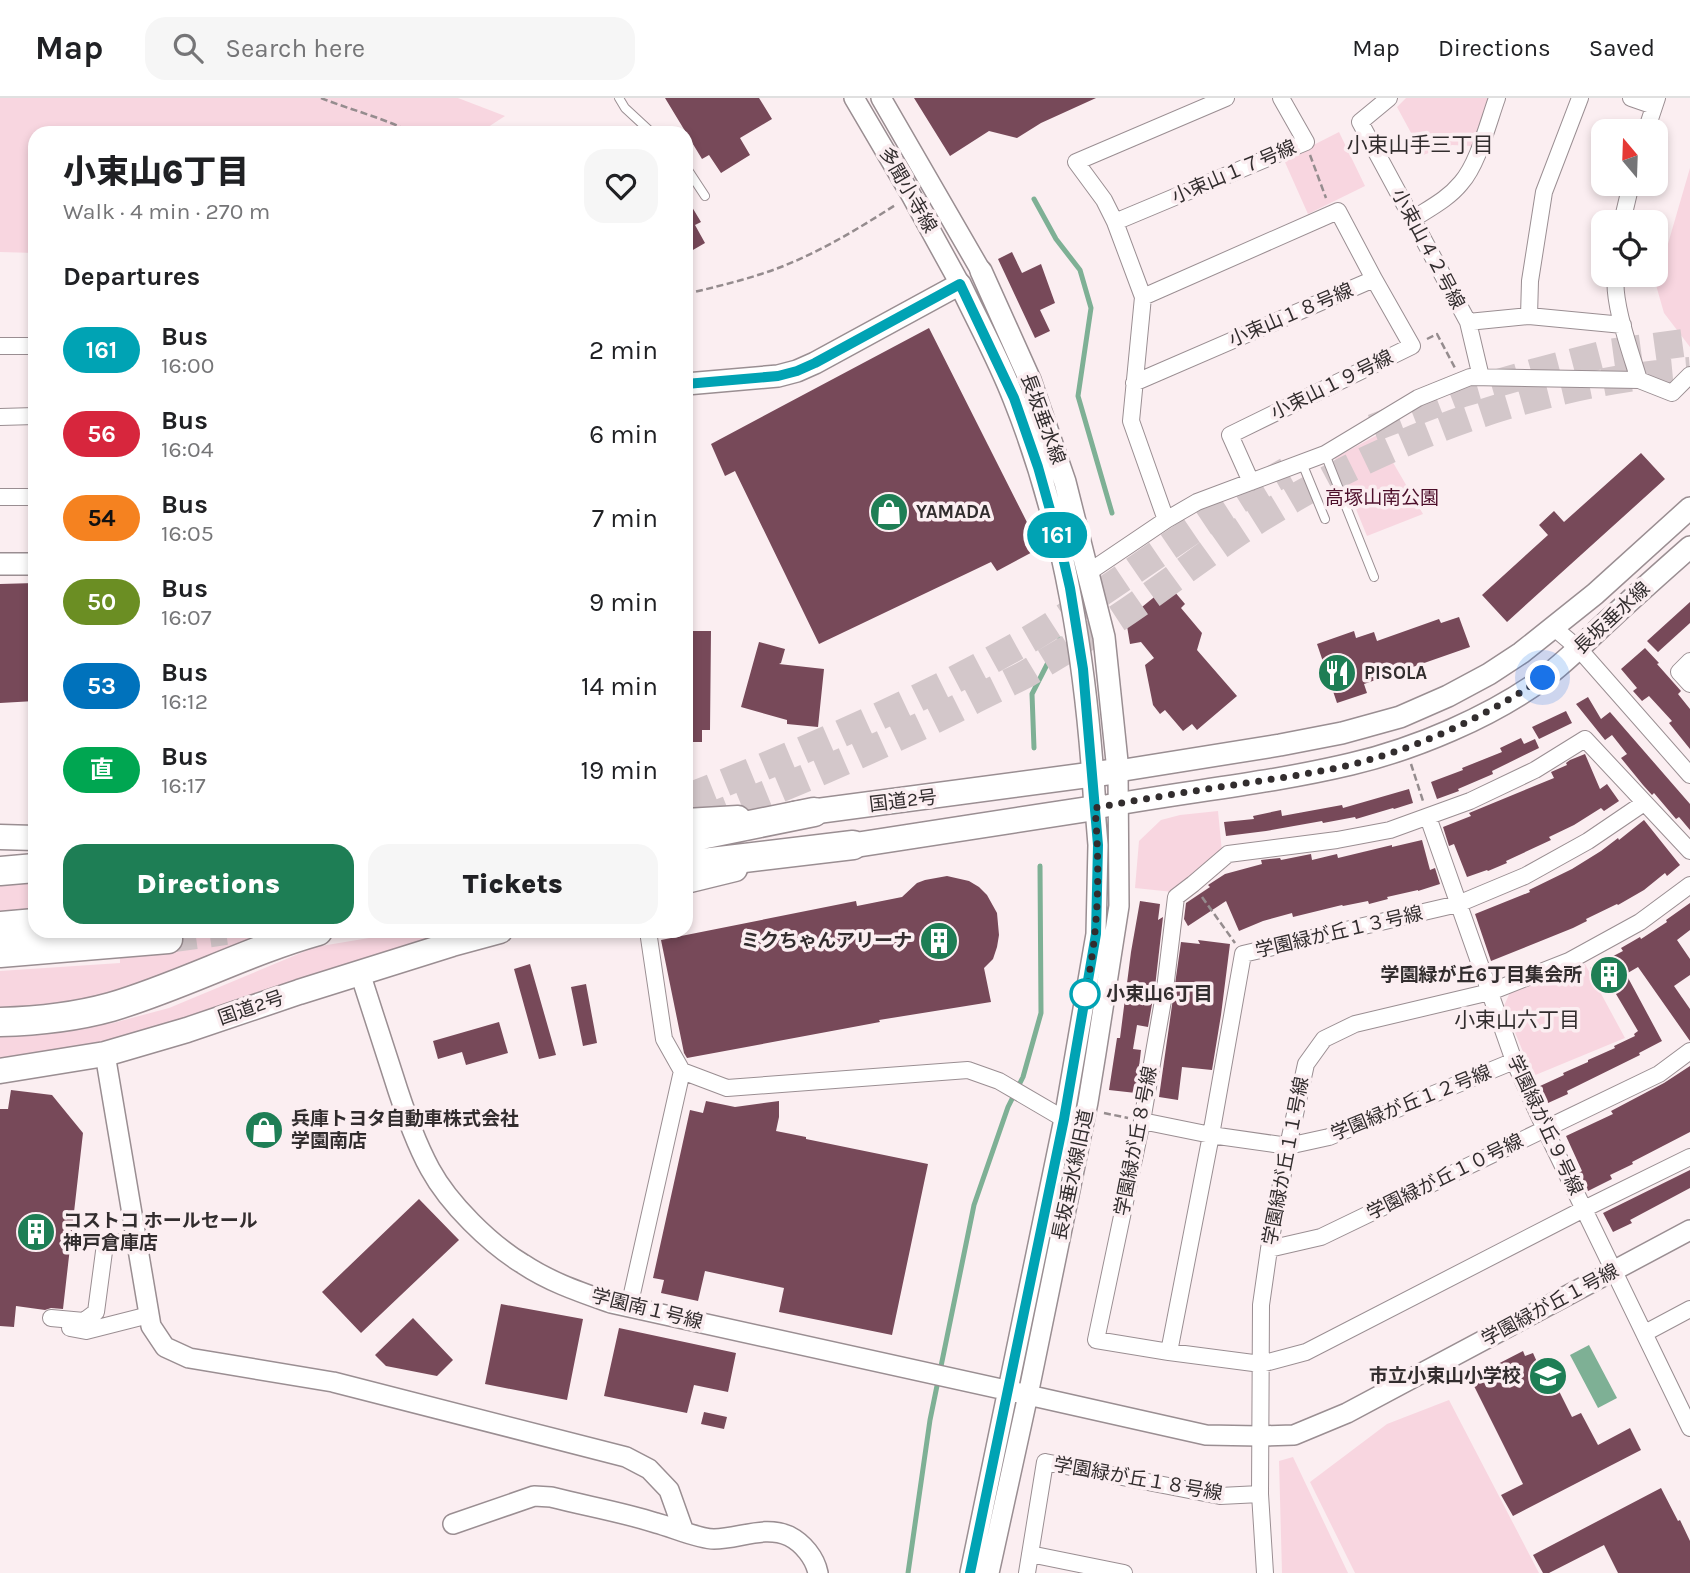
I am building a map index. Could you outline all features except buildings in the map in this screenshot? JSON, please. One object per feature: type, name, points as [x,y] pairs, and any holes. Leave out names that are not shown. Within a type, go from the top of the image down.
[{"type":"highway","name":"国道2号","points":[[693,821],[814,812],[1118,772]]},
{"type":"highway","name":"国道2号","points":[[693,879],[853,845],[1095,808]]},
{"type":"highway","points":[[693,837],[814,812]]},
{"type":"highway","points":[[0,837],[28,838]]},
{"type":"highway","points":[[693,864],[853,845]]},
{"type":"highway","points":[[0,871],[28,869]]},
{"type":"highway","points":[[0,926],[28,924]]},
{"type":"highway","points":[[0,1022],[46,1020],[110,1007],[187,981],[293,938]]},
{"type":"highway","name":"国道2号","points":[[0,1071],[105,1054],[474,938]]},
{"type":"highway","points":[[0,953],[168,939]]},
{"type":"main road","name":"長坂垂水線","points":[[981,271],[1030,380],[1065,482],[1104,637],[1118,772],[1342,733],[1400,717],[1448,696],[1521,653],[1595,594],[1690,508]]},
{"type":"main road","name":"長坂垂水線","points":[[960,284],[1014,398],[1058,537],[1070,588],[1083,669],[1095,808],[1353,764],[1405,748],[1463,725],[1509,701],[1543,678],[1579,649],[1690,547]]},
{"type":"main road","points":[[693,383],[778,376],[797,371],[960,284]]},
{"type":"main road","points":[[0,564],[28,564]]},
{"type":"street","name":"多聞小寺線","points":[[854,98],[960,284]]},
{"type":"street","name":"多聞小寺線","points":[[881,98],[981,271]]},
{"type":"street","points":[[1166,520],[1131,421],[1143,297],[1104,200],[1076,163],[1226,98]]},
{"type":"street","name":"小束山１７号線","points":[[1115,222],[1306,142],[1281,98]]},
{"type":"street","name":"小束山４２号線","points":[[1389,98],[1360,122],[1468,322],[1481,377]]},
{"type":"street","points":[[1413,219],[1442,201],[1462,183],[1475,161],[1497,98]]},
{"type":"street","points":[[1529,316],[1530,281],[1544,192],[1580,98]]},
{"type":"street","points":[[1631,98],[1655,102],[1650,119]]},
{"type":"street","name":"小束山１８号線","points":[[1134,383],[1374,279],[1338,211],[1332,214]]},
{"type":"street","points":[[1143,297],[1332,214]]},
{"type":"street","name":"小束山１９号線","points":[[1251,482],[1230,435],[1412,346],[1374,279]]},
{"type":"street","points":[[1616,287],[1623,325],[1639,380]]},
{"type":"street","points":[[1468,322],[1529,316],[1623,325]]},
{"type":"street","points":[[0,346],[28,346]]},
{"type":"street","points":[[1088,572],[1197,502],[1325,454],[1418,398],[1470,377],[1639,380],[1672,393],[1690,375]]},
{"type":"street","points":[[0,416],[28,416]]},
{"type":"street","points":[[0,497],[28,497]]},
{"type":"street","points":[[1553,626],[1579,649],[1690,775]]},
{"type":"street","points":[[1690,661],[1679,672],[1690,684]]},
{"type":"street","name":"学園緑が丘８号線","points":[[1690,851],[1585,740],[1535,770],[1470,801],[1390,830],[1228,854],[1175,897],[1165,989],[1142,1121],[1096,1339],[1261,1364],[1306,1352],[1690,1157]]},
{"type":"street","name":"長坂垂水線旧道","points":[[989,1573],[1088,1102],[1098,1040],[1119,906],[1118,772]]},
{"type":"street","name":"学園緑が丘１３号線","points":[[1169,1352],[1243,954],[1458,904],[1525,876],[1588,841],[1644,803]]},
{"type":"street","name":"長坂垂水線旧道","points":[[970,1573],[1064,1119],[1096,934],[1098,845],[1095,808]]},
{"type":"street","name":"学園緑が丘９号線","points":[[1428,817],[1514,1061],[1645,1333],[1686,1410],[1690,1428]]},
{"type":"street","name":"学園緑が丘１１号線","points":[[1265,1573],[1259,1436],[1261,1305],[1288,1146],[1306,1064],[1324,1039],[1355,1024],[1490,992],[1569,961],[1640,922],[1690,886]]},
{"type":"street","points":[[649,938],[664,1039],[682,1071],[727,1087],[968,1070],[999,1081],[1064,1119]]},
{"type":"street","name":"学園南１号線","points":[[360,973],[413,1132],[431,1171],[487,1238],[522,1264],[561,1285],[611,1303],[976,1383]]},
{"type":"street","name":"学園緑が丘１０号線","points":[[1269,1249],[1321,1237],[1659,1074],[1690,1051]]},
{"type":"street","points":[[105,1054],[150,1326],[165,1347],[190,1357],[333,1382],[626,1457],[649,1469],[669,1490],[684,1532]]},
{"type":"street","name":"学園緑が丘１２号線","points":[[1142,1121],[1211,1135],[1288,1146],[1329,1137],[1514,1061]]},
{"type":"street","points":[[629,1307],[682,1071]]},
{"type":"street","name":"学園緑が丘１号線","points":[[976,1383],[1206,1436],[1294,1435],[1347,1413],[1690,1230]]},
{"type":"street","points":[[136,1240],[105,1244],[96,1312],[84,1321],[51,1322],[86,1331],[149,1315]]},
{"type":"street","points":[[1645,1333],[1690,1309]]},
{"type":"street","name":"学園緑が丘１８号線","points":[[1027,1573],[1045,1462],[1220,1496],[1260,1494]]},
{"type":"street","points":[[453,1524],[534,1496],[654,1522],[713,1539],[752,1532],[773,1532],[789,1536],[804,1546],[817,1565],[818,1573]]},
{"type":"street","points":[[1030,1554],[1124,1573]]},
{"type":"lane","points":[[619,98],[625,108],[644,126]]},
{"type":"lane","points":[[693,178],[705,196]]},
{"type":"lane","points":[[1325,454],[1374,577]]},
{"type":"lane","points":[[1302,463],[1325,519]]},
{"type":"path","points":[[321,98],[398,126]]},
{"type":"path","points":[[1306,142],[1332,214]]},
{"type":"path","points":[[693,292],[786,265],[843,238],[911,195]]},
{"type":"path","points":[[1437,334],[1461,380]]},
{"type":"path","points":[[1405,748],[1428,817]]},
{"type":"path","points":[[1193,884],[1243,954]]},
{"type":"path","points":[[1098,1112],[1142,1121]]},
{"type":"green space","points":[[0,98],[458,98],[505,116],[490,126],[28,126],[28,253],[0,252]]},
{"type":"green space","points":[[1406,98],[1489,98],[1472,146],[1452,145],[1423,155],[1397,107]]},
{"type":"green space","points":[[1339,132],[1365,186],[1308,214],[1284,160]]},
{"type":"green space","points":[[1690,168],[1690,347],[1664,313],[1657,287],[1668,287],[1668,244]]},
{"type":"green space","name":"高塚山南公園","points":[[1377,435],[1423,514],[1367,536],[1335,458]]},
{"type":"green space","points":[[1218,811],[1222,852],[1173,892],[1135,888],[1139,841],[1161,820]]},
{"type":"green space","points":[[28,878],[28,910],[0,912],[0,880]]},
{"type":"green space","points":[[154,938],[272,938],[122,995],[0,1011],[0,971],[120,963],[120,956]]},
{"type":"green space","points":[[369,938],[432,938],[124,1038],[0,1059],[0,1033],[35,1033],[113,1023],[169,1008],[315,947]]},
{"type":"green space","points":[[1585,964],[1625,1038],[1533,1076],[1504,1006],[1511,990]]},
{"type":"green space","points":[[1449,1400],[1539,1573],[1355,1573],[1310,1482],[1387,1424]]},
{"type":"green space","points":[[1293,1457],[1348,1573],[1282,1573],[1279,1461]]},
{"type":"shaded area","points":[[1589,1345],[1617,1398],[1598,1408],[1570,1355]]},
{"type":"waterway","points":[[1034,199],[1056,239],[1080,270],[1091,308],[1078,396],[1112,513]]},
{"type":"waterway","points":[[1034,748],[1032,694],[1060,639]]},
{"type":"waterway","points":[[908,1573],[930,1420],[974,1205],[1008,1107],[1023,1077],[1041,1013],[1040,866]]},
{"type":"tunnel","points":[[1373,428],[1463,393],[1536,372],[1609,353],[1690,342]]},
{"type":"tunnel","points":[[702,820],[867,751],[1028,673],[1113,621],[1239,532],[1290,500],[1343,471],[1398,446],[1454,423],[1570,389],[1690,371]]},
{"type":"tunnel","points":[[693,795],[862,724],[949,683],[1054,624],[1211,518],[1287,471]]},
{"type":"tunnel","points":[[168,939],[175,938]]},
{"type":"bus line","name":"161","points":[[693,383],[778,376],[797,371],[960,284],[1014,398],[1038,467],[1061,549],[1083,669],[1093,776],[1098,845],[1096,934],[1064,1119],[970,1573]]},
{"type":"place","name":"YAMADA","points":[[889,512]]},
{"type":"place","name":"PISOLA","points":[[1337,673]]},
{"type":"place","name":"ミクちゃんアリーナ","points":[[939,941]]},
{"type":"place","name":"学園緑が丘6丁目集会所","points":[[1609,975]]},
{"type":"place","name":"小束山6丁目","points":[[1085,994]]},
{"type":"place","name":"兵庫トヨタ自動車株式会社 学園南店","points":[[264,1130]]},
{"type":"place","name":"コストコ ホールセール 神戸倉庫店","points":[[36,1232]]},
{"type":"place","name":"市立小束山小学校","points":[[1548,1376]]},
{"type":"district","name":"小束山手三丁目","points":[[1420,145]]},
{"type":"district","name":"小束山六丁目","points":[[1517,1020]]},
{"type":"route","points":[[1085,994],[1096,934],[1098,845],[1095,808],[1353,764],[1412,746],[1463,725],[1509,701],[1543,678]]}]
